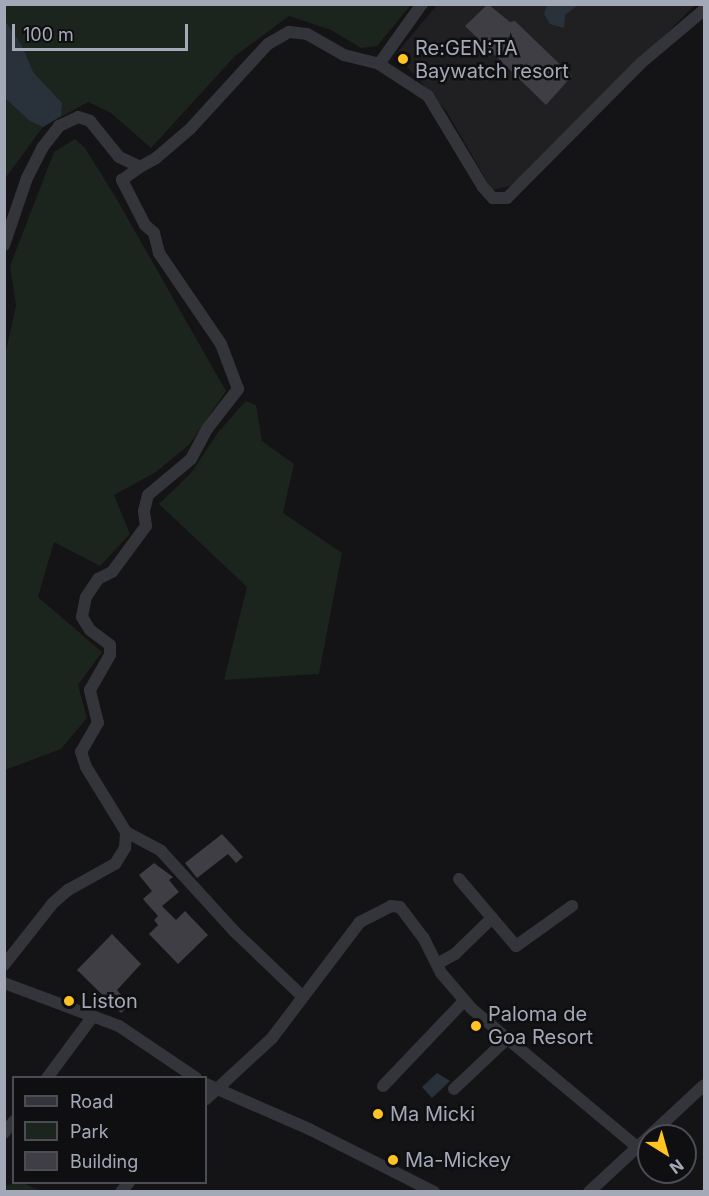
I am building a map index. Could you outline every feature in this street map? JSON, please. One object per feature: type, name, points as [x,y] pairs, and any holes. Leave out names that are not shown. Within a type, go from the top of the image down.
[{"type":"street","points":[[379,64],[422,4]]},
{"type":"street","points":[[303,997],[235,932],[161,851],[126,832],[86,767],[81,752],[98,723],[90,690],[110,655],[110,645],[90,630],[82,617],[86,597],[98,579],[112,572],[146,526],[144,511],[148,495],[191,459],[207,429],[238,389],[221,344],[159,253],[154,233],[145,225],[122,180],[156,158],[190,129],[268,44],[289,32],[307,34],[365,63],[379,64],[428,96],[483,188],[493,198],[507,198],[641,63],[705,10]]},
{"type":"street","points":[[4,245],[27,178],[42,148],[59,126],[78,117],[90,121],[119,157],[140,167]]},
{"type":"street","points":[[4,965],[60,896],[115,864],[125,848],[126,832]]},
{"type":"street","points":[[459,879],[516,946],[572,906]]},
{"type":"street","points":[[208,1091],[272,1038],[360,922],[391,906],[400,907],[464,1001],[636,1146]]},
{"type":"street","points":[[437,964],[455,954],[492,918]]},
{"type":"street","points":[[4,983],[119,1026],[194,1076]]},
{"type":"street","points":[[383,1086],[464,1001]]},
{"type":"street","points":[[48,1076],[93,1016]]},
{"type":"street","points":[[454,1089],[509,1037]]},
{"type":"street","points":[[589,1191],[705,1085]]},
{"type":"street","points":[[208,1091],[309,1128],[434,1191]]},
{"type":"shaded area","points":[[437,5],[695,5],[514,185],[492,190],[447,112],[396,54]]},
{"type":"shaded area","points":[[578,5],[565,15],[564,28],[550,24],[544,14],[547,6]]},
{"type":"shaded area","points":[[5,21],[21,44],[33,72],[62,103],[61,116],[43,127],[30,121],[5,98]]},
{"type":"shaded area","points":[[437,1073],[450,1081],[432,1098],[422,1087]]},
{"type":"green space","points":[[5,5],[411,5],[377,46],[361,48],[331,30],[289,16],[235,56],[151,148],[111,113],[88,102],[43,127],[6,177],[5,191]]},
{"type":"green space","points":[[75,139],[85,148],[116,198],[226,391],[189,445],[156,472],[114,495],[130,534],[100,566],[54,542],[38,597],[102,652],[78,685],[87,718],[61,749],[5,770],[4,360],[16,305],[10,266],[54,152]]},
{"type":"green space","points":[[246,401],[256,405],[262,441],[294,464],[283,513],[342,553],[319,674],[224,680],[247,587],[159,504],[191,473],[219,431]]},
{"type":"green space","points":[[25,1184],[41,1191],[5,1191],[5,1185]]},
{"type":"building","points":[[488,4],[510,22],[515,21],[572,76],[546,105],[465,26]]},
{"type":"building","points":[[222,834],[243,857],[236,863],[228,854],[197,878],[185,863]]},
{"type":"building","points":[[154,863],[173,877],[169,880],[179,892],[162,906],[176,920],[185,911],[208,935],[178,964],[149,934],[158,925],[154,920],[158,916],[143,899],[152,891],[139,875]]},
{"type":"building","points":[[112,934],[141,964],[117,990],[130,1005],[121,1013],[77,970]]},
{"type":"place","name":"Re:GEN:TA Baywatch resort","points":[[403,59]]},
{"type":"place","name":"Liston","points":[[69,1001]]},
{"type":"place","name":"Paloma de Goa Resort","points":[[476,1026]]},
{"type":"place","name":"Ma Micki","points":[[378,1114]]},
{"type":"place","name":"Ma-Mickey","points":[[393,1160]]}]
